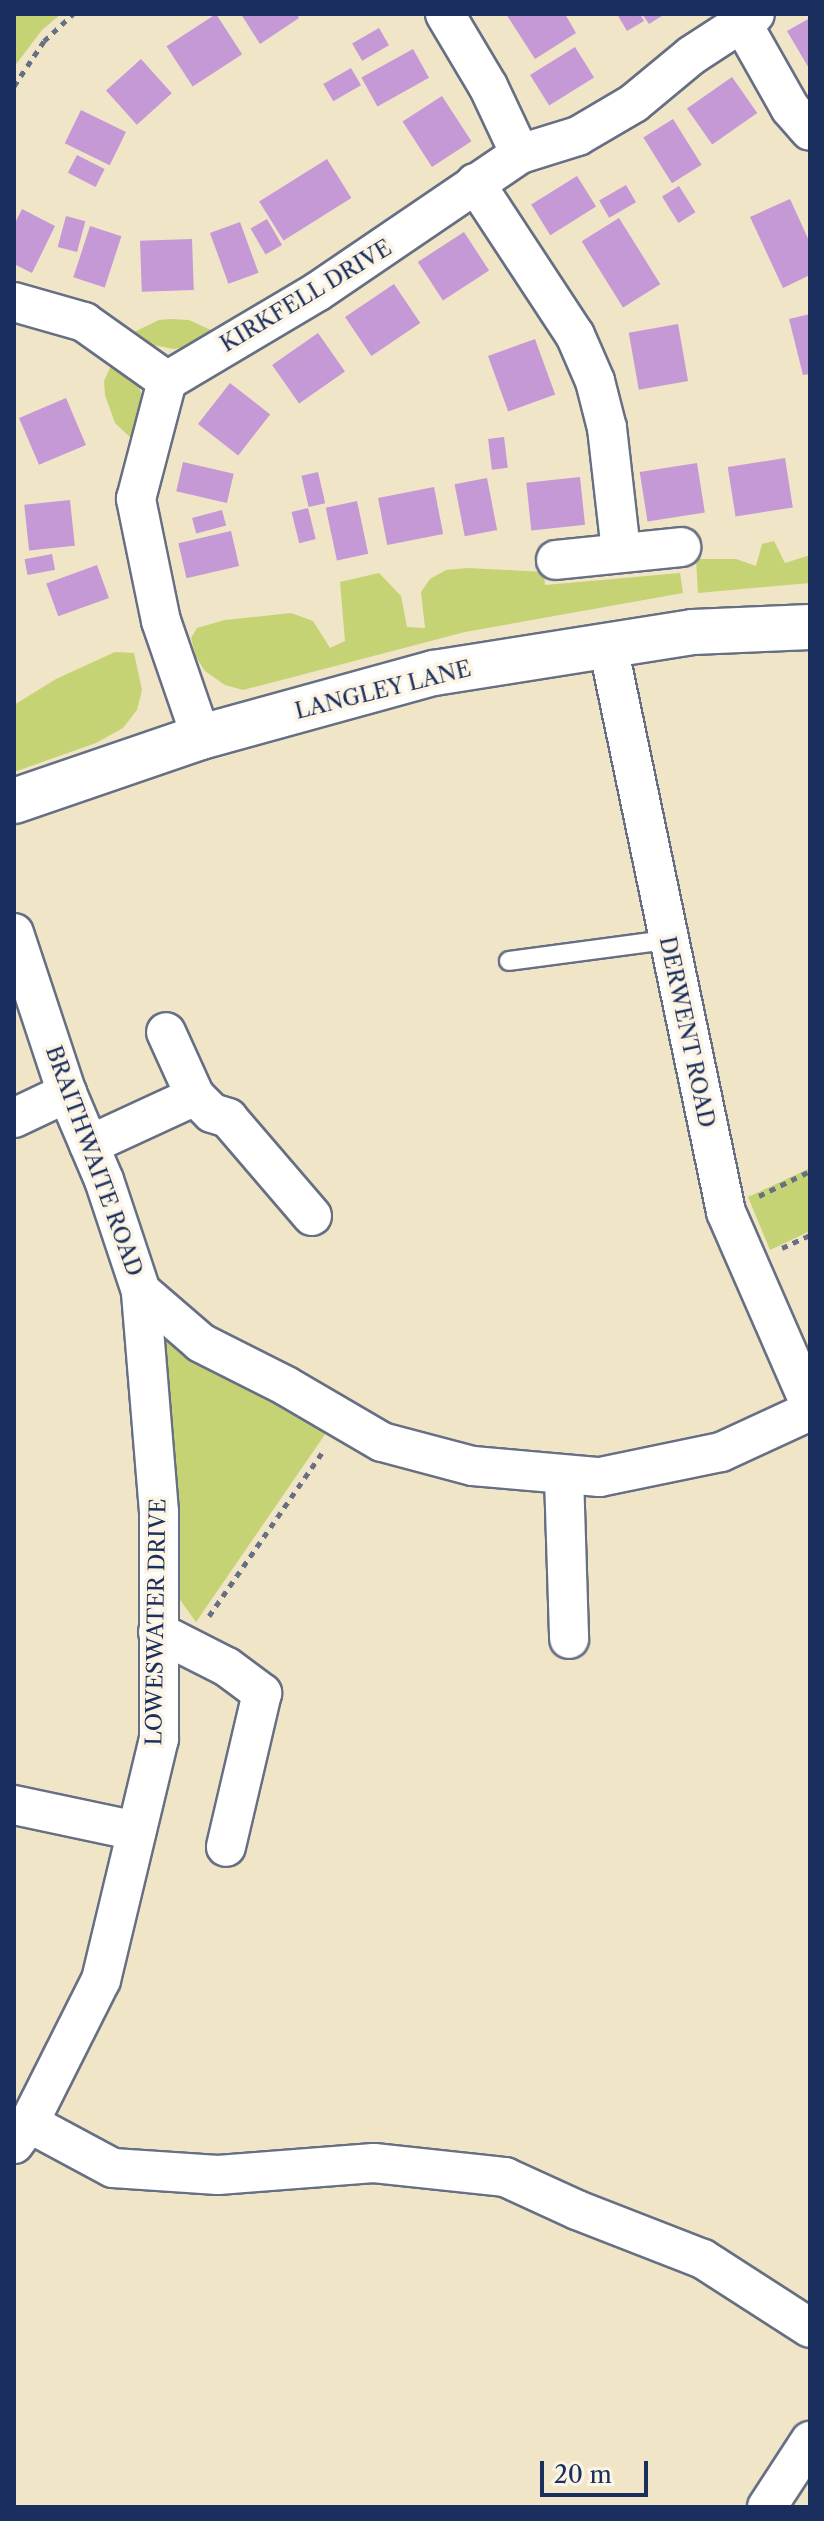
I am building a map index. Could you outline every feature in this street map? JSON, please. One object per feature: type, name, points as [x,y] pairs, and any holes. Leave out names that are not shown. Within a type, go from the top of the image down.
[{"type":"street","points":[[445,14],[488,86],[520,154]]},
{"type":"street","points":[[748,18],[790,108],[810,131]]},
{"type":"street","name":"KIRKFELL DRIVE","points":[[167,381],[317,292],[520,154],[578,136],[634,103],[692,55],[748,18]]},
{"type":"street","points":[[475,183],[575,335],[595,381],[607,428],[621,551]]},
{"type":"street","points":[[14,302],[84,322],[167,381],[136,499],[161,621],[201,737]]},
{"type":"street","points":[[556,560],[681,547]]},
{"type":"street","name":"LANGLEY LANE","points":[[14,801],[201,737],[434,673],[693,632],[810,627]]},
{"type":"street","name":"DERWENT ROAD","points":[[608,646],[726,1212],[810,1404]]},
{"type":"street","name":"BRAITHWAITE ROAD","points":[[14,933],[67,1093],[89,1145],[141,1291],[201,1343],[382,1442],[473,1466],[600,1477],[721,1452],[810,1411]]},
{"type":"street","points":[[166,1032],[195,1096],[212,1113],[228,1118],[312,1216]]},
{"type":"street","points":[[14,1118],[67,1093]]},
{"type":"street","points":[[89,1145],[195,1096]]},
{"type":"street","name":"LOWESWATER DRIVE","points":[[21,2134],[101,1980],[159,1739],[173,1640],[141,1291]]},
{"type":"street","points":[[564,1476],[569,1639]]},
{"type":"street","points":[[173,1640],[227,1667],[262,1693],[226,1847]]},
{"type":"street","points":[[14,1805],[136,1831]]},
{"type":"street","points":[[21,2134],[113,2168],[218,2175],[374,2163],[505,2177],[577,2210],[703,2259],[810,2328]]},
{"type":"street","points":[[767,2507],[810,2441]]},
{"type":"lane","points":[[509,961],[667,940]]},
{"type":"path","points":[[14,86],[36,51],[73,14]]},
{"type":"path","points":[[726,1212],[810,1171]]},
{"type":"path","points":[[173,1640],[344,1420]]},
{"type":"green space","points":[[14,14],[61,14],[42,30],[14,67]]},
{"type":"green space","points":[[159,320],[189,320],[215,332],[190,346],[174,349],[143,343],[132,333]]},
{"type":"green space","points":[[114,359],[133,373],[143,400],[133,440],[115,423],[105,395],[104,381]]},
{"type":"green space","points":[[774,541],[785,563],[810,555],[810,583],[698,593],[696,559],[736,559],[756,566],[762,544]]},
{"type":"green space","points":[[468,568],[544,572],[545,585],[680,573],[683,593],[465,632],[243,690],[225,685],[205,671],[196,657],[191,638],[197,628],[225,620],[291,613],[313,621],[330,648],[345,641],[340,582],[379,573],[401,596],[407,627],[425,628],[421,592],[430,579],[446,570]]},
{"type":"green space","points":[[115,652],[134,653],[142,690],[137,710],[123,728],[96,743],[14,772],[14,705],[56,679]]},
{"type":"green space","points":[[810,1168],[810,1231],[770,1250],[748,1197]]},
{"type":"green space","points":[[171,1331],[328,1430],[196,1622],[170,1586],[156,1351]]},
{"type":"building","points":[[216,14],[242,54],[193,86],[167,46]]},
{"type":"building","points":[[241,14],[297,14],[299,18],[260,44]]},
{"type":"building","points":[[506,14],[565,14],[576,33],[535,59]]},
{"type":"building","points":[[617,14],[640,14],[644,21],[627,31]]},
{"type":"building","points":[[642,14],[665,14],[649,24]]},
{"type":"building","points":[[810,18],[810,70],[787,31]]},
{"type":"building","points":[[379,28],[389,45],[362,61],[352,44]]},
{"type":"building","points":[[575,47],[594,78],[549,106],[530,75]]},
{"type":"building","points":[[413,49],[429,78],[377,106],[361,78]]},
{"type":"building","points":[[141,59],[172,93],[137,125],[106,90]]},
{"type":"building","points":[[351,68],[361,85],[333,101],[323,84]]},
{"type":"building","points":[[732,77],[757,113],[712,145],[687,109]]},
{"type":"building","points":[[442,96],[471,141],[432,167],[403,122]]},
{"type":"building","points":[[81,110],[126,132],[110,165],[65,143]]},
{"type":"building","points":[[673,119],[702,165],[672,183],[643,138]]},
{"type":"building","points":[[77,155],[105,169],[96,187],[68,173]]},
{"type":"building","points":[[327,159],[351,198],[284,240],[259,201]]},
{"type":"building","points":[[577,176],[596,207],[550,235],[531,205]]},
{"type":"building","points":[[626,185],[636,202],[609,218],[599,200]]},
{"type":"building","points":[[679,186],[695,212],[678,223],[662,197]]},
{"type":"building","points":[[790,199],[810,243],[810,275],[783,288],[750,217]]},
{"type":"building","points":[[22,209],[55,226],[32,273],[14,264],[14,225]]},
{"type":"building","points":[[66,216],[85,221],[77,252],[58,247]]},
{"type":"building","points":[[619,218],[660,284],[623,307],[582,241]]},
{"type":"building","points":[[267,219],[282,245],[266,254],[251,228]]},
{"type":"building","points":[[240,222],[258,273],[228,284],[210,233]]},
{"type":"building","points":[[90,226],[121,236],[105,288],[73,277]]},
{"type":"building","points":[[464,232],[489,271],[443,301],[418,262]]},
{"type":"building","points":[[192,239],[194,290],[142,292],[140,241]]},
{"type":"building","points":[[394,284],[420,323],[371,356],[345,317]]},
{"type":"building","points":[[810,314],[810,374],[803,375],[789,319]]},
{"type":"building","points":[[678,324],[688,381],[639,390],[629,333]]},
{"type":"building","points":[[318,333],[345,372],[299,404],[272,365]]},
{"type":"building","points":[[535,339],[555,394],[508,412],[488,356]]},
{"type":"building","points":[[230,383],[270,414],[238,455],[198,424]]},
{"type":"building","points":[[66,398],[86,445],[39,465],[19,418]]},
{"type":"building","points":[[504,437],[508,468],[492,470],[488,439]]},
{"type":"building","points":[[785,458],[793,507],[736,516],[728,467]]},
{"type":"building","points":[[183,462],[234,474],[227,503],[176,491]]},
{"type":"building","points":[[697,463],[705,512],[648,521],[640,472]]},
{"type":"building","points":[[318,472],[325,503],[309,507],[301,476]]},
{"type":"building","points":[[580,477],[585,525],[531,530],[526,483]]},
{"type":"building","points":[[487,478],[497,530],[465,536],[455,484]]},
{"type":"building","points":[[434,487],[443,534],[387,545],[378,498]]},
{"type":"building","points":[[70,500],[75,546],[29,551],[24,505]]},
{"type":"building","points":[[357,501],[368,554],[337,560],[326,508]]},
{"type":"building","points":[[308,508],[316,539],[299,543],[292,512]]},
{"type":"building","points":[[222,510],[226,525],[196,533],[192,518]]},
{"type":"building","points":[[231,531],[239,566],[186,578],[178,543]]},
{"type":"building","points":[[52,554],[55,570],[28,575],[25,559]]},
{"type":"building","points":[[97,565],[109,598],[58,616],[46,583]]}]
